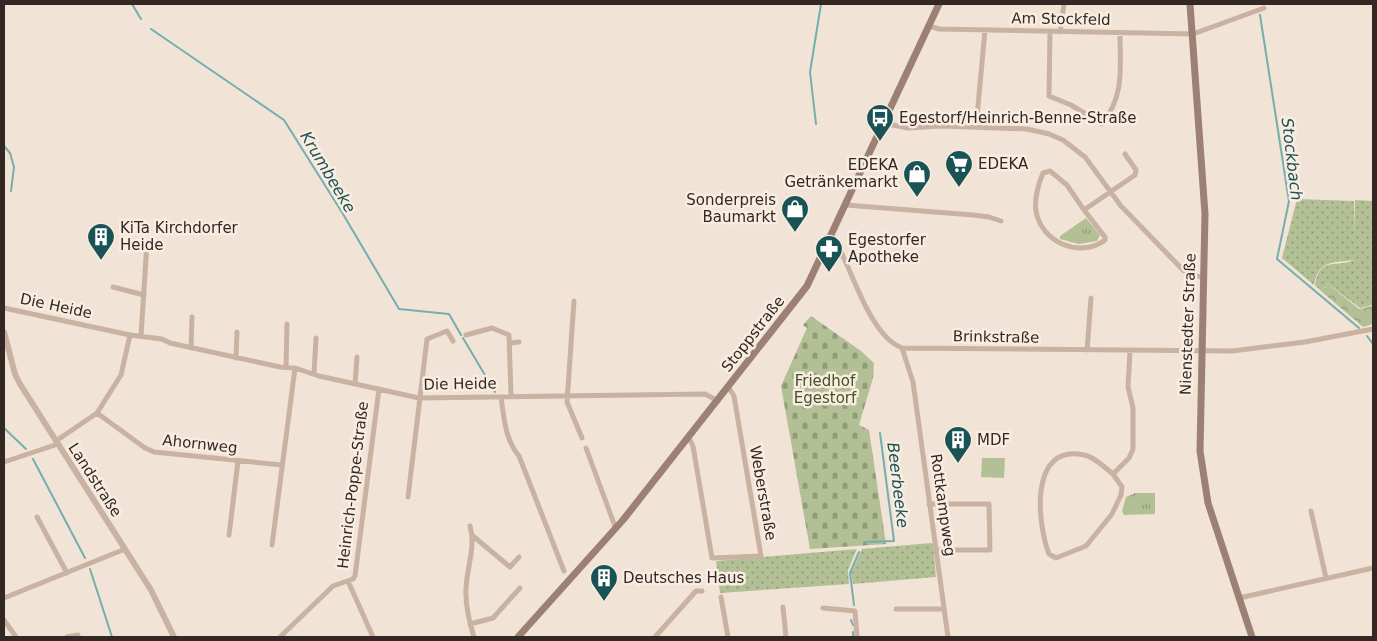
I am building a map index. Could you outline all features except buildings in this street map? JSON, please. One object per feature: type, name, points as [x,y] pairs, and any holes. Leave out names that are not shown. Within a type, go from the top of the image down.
[{"type":"main road","name":"Stoppstraße","points":[[518,637],[616,529],[802,295],[824,253],[939,4]]},
{"type":"main road","name":"Nienstedter Straße","points":[[1190,4],[1205,214],[1199,427],[1202,478],[1211,512],[1252,637]]},
{"type":"street","points":[[1060,32],[1064,4]]},
{"type":"street","points":[[1193,34],[1264,8]]},
{"type":"street","name":"Am Stockfeld","points":[[929,26],[939,29],[1193,34]]},
{"type":"street","points":[[977,117],[985,30]]},
{"type":"street","points":[[1050,31],[1049,96],[1102,124],[1118,97],[1120,33]]},
{"type":"street","points":[[884,123],[907,128],[941,126],[1038,131],[1075,148],[1095,168],[1110,191],[1139,225],[1184,271],[1204,278]]},
{"type":"street","points":[[1084,210],[1135,175],[1136,170],[1125,154]]},
{"type":"street","points":[[1050,171],[1060,178],[1084,210],[1105,236],[1105,240],[1093,246],[1076,248],[1066,246],[1051,236],[1040,224],[1036,212],[1035,200],[1043,173],[1050,171]]},
{"type":"street","points":[[846,205],[989,216],[1001,221]]},
{"type":"street","points":[[832,235],[880,331],[893,344],[902,348]]},
{"type":"street","points":[[141,336],[147,242]]},
{"type":"street","points":[[824,253],[843,256]]},
{"type":"street","points":[[113,287],[144,295]]},
{"type":"street","points":[[1087,350],[1091,298]]},
{"type":"street","points":[[574,301],[567,402],[582,438]]},
{"type":"street","name":"Die Heide","points":[[4,308],[141,336],[280,368],[295,368],[355,384],[420,398],[501,397],[511,395],[705,394],[718,401]]},
{"type":"street","points":[[191,348],[192,317]]},
{"type":"street","points":[[286,367],[287,324]]},
{"type":"street","points":[[466,335],[492,328],[510,335],[511,395]]},
{"type":"street","name":"Brinkstraße","points":[[902,348],[1202,352],[1277,346],[1373,328]]},
{"type":"street","points":[[408,497],[427,339],[447,331],[453,340]]},
{"type":"street","name":"Landstraße","points":[[4,332],[14,374],[150,590],[174,637]]},
{"type":"street","points":[[236,358],[237,332]]},
{"type":"street","points":[[4,462],[57,442],[97,412],[121,375],[130,335]]},
{"type":"street","points":[[314,374],[316,338]]},
{"type":"street","points":[[511,343],[519,342]]},
{"type":"street","name":"Rottkampweg","points":[[902,348],[913,382],[948,637]]},
{"type":"street","points":[[1113,474],[1129,458],[1133,449],[1133,408],[1128,387],[1130,351]]},
{"type":"street","points":[[355,384],[358,357]]},
{"type":"street","points":[[272,545],[295,368]]},
{"type":"street","name":"Weberstraße","points":[[689,438],[693,446],[712,558],[761,556],[734,396],[729,388]]},
{"type":"street","name":"Heinrich-Poppe-Straße","points":[[280,637],[332,586],[348,581],[355,576],[378,389]]},
{"type":"street","points":[[501,397],[508,438],[512,448],[519,456],[564,571]]},
{"type":"street","name":"Ahornweg","points":[[97,412],[145,448],[154,452],[282,464]]},
{"type":"street","points":[[586,448],[616,529]]},
{"type":"street","points":[[1086,455],[1113,474],[1122,488],[1121,496],[1112,514],[1093,540],[1086,546],[1056,558],[1049,554],[1043,538],[1041,512],[1045,469],[1052,461],[1062,456],[1086,455]]},
{"type":"street","points":[[228,535],[238,461]]},
{"type":"street","points":[[930,504],[989,504],[990,550],[936,550]]},
{"type":"street","points":[[1311,510],[1326,578]]},
{"type":"street","points":[[37,517],[67,573]]},
{"type":"street","points":[[470,526],[473,536],[466,588],[470,624],[474,637]]},
{"type":"street","points":[[473,536],[510,567],[519,557]]},
{"type":"street","points":[[4,598],[125,549]]},
{"type":"street","points":[[1239,598],[1373,568]]},
{"type":"street","points":[[348,581],[373,637]]},
{"type":"street","points":[[470,624],[493,618],[520,588]]},
{"type":"street","points":[[655,637],[696,591],[702,591]]},
{"type":"street","points":[[720,597],[728,637]]},
{"type":"street","points":[[783,607],[786,637]]},
{"type":"street","points":[[823,608],[855,611],[858,637]]},
{"type":"street","points":[[896,609],[944,609]]},
{"type":"street","points":[[4,620],[16,637]]},
{"type":"street","points":[[67,637],[78,635]]},
{"type":"green space","points":[[1297,199],[1354,201],[1355,233],[1355,200],[1373,201],[1373,305],[1360,308],[1328,284],[1321,291],[1315,285],[1317,276],[1325,266],[1355,260],[1334,262],[1323,266],[1316,277],[1314,285],[1282,258]]},
{"type":"green space","points":[[1086,218],[1100,235],[1097,241],[1079,244],[1060,239],[1060,236]]},
{"type":"green space","points":[[1328,284],[1359,309],[1373,306],[1373,324],[1363,327],[1321,291]]},
{"type":"green space","name":"Friedhof Egestorf","points":[[811,316],[861,351],[874,363],[873,378],[859,425],[869,430],[886,544],[810,549],[781,386],[807,328],[803,325]]},
{"type":"green space","points":[[982,458],[1005,458],[1004,478],[981,477]]},
{"type":"green space","points":[[1135,493],[1155,493],[1155,514],[1124,515],[1122,511],[1126,497]]},
{"type":"green space","points":[[933,544],[936,577],[853,584],[851,573],[862,549]]},
{"type":"green space","points":[[857,549],[848,570],[849,584],[720,593],[716,561]]},
{"type":"waterway","name":"Krumbeeke","points":[[132,4],[141,19]]},
{"type":"waterway","name":"Beerbeeke","points":[[816,124],[810,72],[821,4]]},
{"type":"waterway","name":"Stockbach","points":[[1260,15],[1289,201],[1277,259],[1359,328]]},
{"type":"waterway","name":"Krumbeeke","points":[[151,29],[284,120],[343,214],[399,309],[449,314],[461,335]]},
{"type":"waterway","points":[[4,146],[10,153],[14,167],[11,191]]},
{"type":"waterway","name":"Stockbach","points":[[1367,336],[1373,344]]},
{"type":"waterway","name":"Krumbeeke","points":[[463,338],[495,392]]},
{"type":"waterway","points":[[4,428],[26,449]]},
{"type":"waterway","name":"Beerbeeke","points":[[864,542],[894,541],[880,433]]},
{"type":"waterway","points":[[33,459],[85,558]]},
{"type":"waterway","name":"Beerbeeke","points":[[854,605],[850,573],[859,552]]},
{"type":"waterway","points":[[90,569],[112,637]]},
{"type":"waterway","name":"Beerbeeke","points":[[851,620],[853,625]]},
{"type":"waterway","name":"Beerbeeke","points":[[853,632],[853,637]]},
{"type":"place","name":"Egestorf/Heinrich-Benne-Straße","points":[[880,142]]},
{"type":"place","name":"EDEKA","points":[[959,188]]},
{"type":"place","name":"EDEKA Getränkemarkt","points":[[917,198]]},
{"type":"place","name":"Sonderpreis Baumarkt","points":[[795,233]]},
{"type":"place","name":"KiTa Kirchdorfer Heide","points":[[101,261]]},
{"type":"place","name":"Egestorfer Apotheke","points":[[829,273]]},
{"type":"place","name":"MDF","points":[[958,464]]},
{"type":"place","name":"Deutsches Haus","points":[[604,602]]}]
